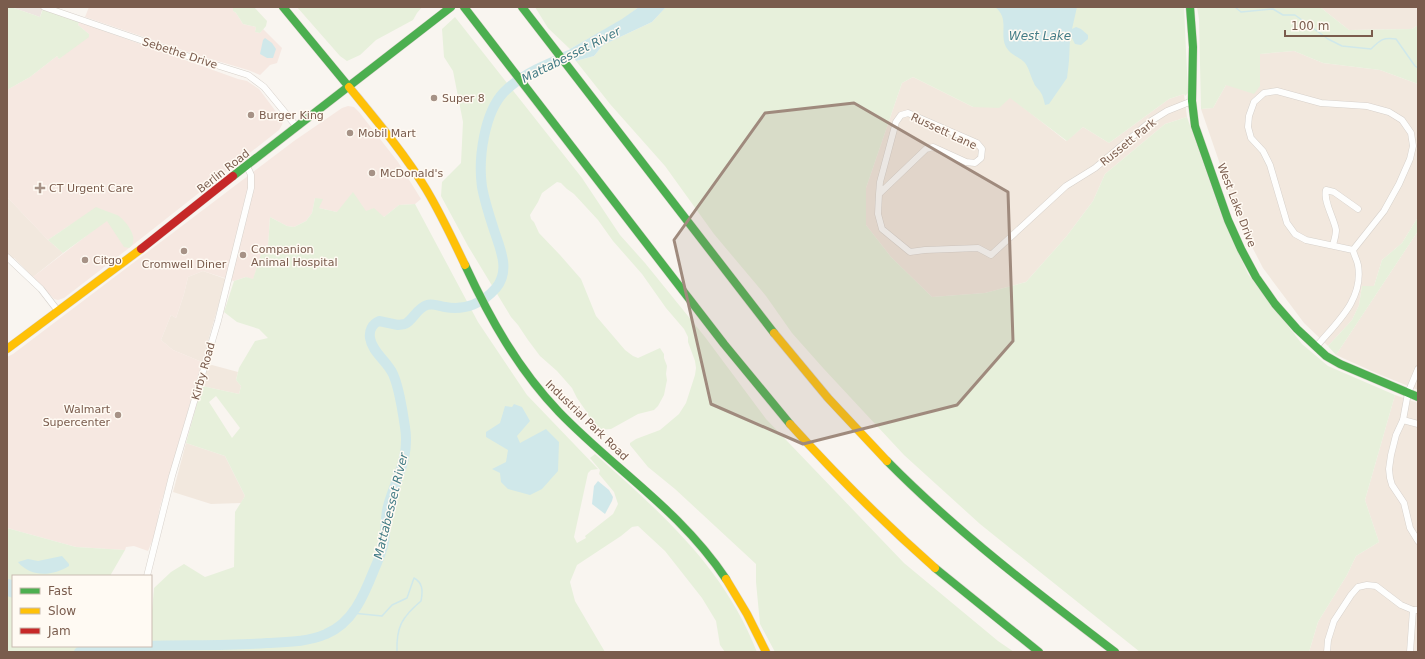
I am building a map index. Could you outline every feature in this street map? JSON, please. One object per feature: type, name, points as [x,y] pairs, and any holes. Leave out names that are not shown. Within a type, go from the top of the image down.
[{"type":"main road","name":"Industrial Park Road","points":[[283,7],[388,134],[418,177],[434,204],[491,316],[520,367],[544,396],[568,420],[671,513],[700,544],[722,572],[737,596],[758,633],[766,652]]},
{"type":"main road","name":"Berlin Road","points":[[7,349],[129,258],[450,7]]},
{"type":"main road","points":[[522,7],[782,344],[845,417],[912,486],[960,530],[1026,584],[1115,652]]},
{"type":"main road","name":"West Lake Drive","points":[[1190,7],[1193,47],[1192,101],[1196,126],[1228,220],[1256,277],[1275,304],[1297,329],[1326,356],[1340,364],[1418,397]]},
{"type":"main road","points":[[465,8],[738,362],[821,459],[874,513],[925,560],[1039,652]]},
{"type":"street","name":"Sebethe Drive","points":[[44,7],[248,76],[264,87],[296,127]]},
{"type":"street","points":[[1277,91],[1321,103],[1367,106],[1389,112],[1402,120],[1411,133],[1413,146],[1410,159],[1399,184],[1384,212],[1353,250],[1306,240],[1295,234],[1287,223],[1270,165],[1263,151],[1251,138],[1248,127],[1249,116],[1254,102],[1264,93],[1277,91]]},
{"type":"street","name":"Russett Park","points":[[1066,186],[1096,168],[1151,121],[1167,111],[1192,101]]},
{"type":"street","name":"Russett Lane","points":[[879,194],[926,149],[933,148],[966,162],[975,163],[981,158],[982,149],[977,143],[908,113],[901,115],[896,122],[880,182],[879,194],[878,214],[882,229],[910,252],[978,248],[991,255],[1066,186]]},
{"type":"street","name":"Kirby Road","points":[[147,575],[172,476],[218,321],[251,188],[251,176],[247,166]]},
{"type":"street","points":[[1333,245],[1336,231],[1327,202],[1326,190],[1334,192],[1358,209]]},
{"type":"street","points":[[1316,347],[1346,311],[1355,296],[1358,279],[1358,264],[1353,250]]},
{"type":"street","points":[[7,257],[41,289],[58,311]]},
{"type":"street","points":[[1418,369],[1408,393],[1403,420],[1396,436],[1391,455],[1390,478],[1392,485],[1404,503],[1410,528],[1418,541]]},
{"type":"street","points":[[1403,420],[1418,424]]},
{"type":"street","points":[[1327,652],[1328,640],[1334,620],[1350,595],[1358,587],[1367,584],[1376,586],[1400,606],[1415,610],[1410,652]]},
{"type":"highlighted area","points":[[854,103],[1008,192],[1013,341],[957,405],[803,444],[711,404],[674,240],[765,113]]},
{"type":"shaded area","points":[[11,7],[43,7],[40,17]]},
{"type":"shaded area","points":[[89,7],[233,7],[233,11],[243,24],[256,27],[255,32],[260,33],[263,29],[282,48],[277,63],[270,65],[260,75],[85,17]]},
{"type":"shaded area","points":[[1320,7],[1418,7],[1418,25],[1412,29],[1349,30]]},
{"type":"shaded area","points":[[79,22],[247,81],[259,89],[283,121],[279,130],[64,298],[58,300],[54,299],[33,277],[103,223],[70,225],[48,240],[7,197],[7,90],[30,77],[57,56],[59,59],[89,34],[78,25]]},
{"type":"shaded area","points":[[1294,51],[1323,63],[1380,70],[1418,84],[1418,217],[1402,243],[1382,260],[1374,286],[1362,286],[1359,305],[1352,320],[1328,346],[1304,323],[1263,268],[1248,239],[1234,205],[1201,109],[1213,108],[1226,85],[1260,86],[1260,54]]},
{"type":"shaded area","points":[[913,77],[973,107],[1010,97],[1066,141],[1083,127],[1109,143],[1169,99],[1184,94],[1187,117],[1165,124],[1105,174],[1093,201],[1066,237],[1026,282],[985,293],[932,297],[891,257],[866,225],[866,188],[902,83]]},
{"type":"shaded area","points":[[348,106],[354,107],[359,112],[398,162],[421,199],[415,204],[399,205],[384,217],[366,211],[337,212],[319,208],[315,198],[312,213],[306,221],[294,227],[287,226],[270,217],[268,246],[263,248],[253,280],[246,277],[234,281],[203,271],[188,277],[176,318],[171,315],[161,340],[173,350],[202,362],[160,507],[155,534],[148,551],[134,546],[126,547],[125,550],[76,547],[7,528],[7,357],[13,354],[294,141],[342,108]]},
{"type":"shaded area","points":[[7,197],[48,240],[63,253],[33,277],[14,258],[7,262]]},
{"type":"shaded area","points":[[1418,231],[1418,390],[1336,355]]},
{"type":"shaded area","points":[[203,271],[226,279],[202,362],[173,350],[161,340],[171,315],[176,318],[188,277]]},
{"type":"shaded area","points":[[212,365],[238,372],[236,380],[241,386],[239,394],[202,386],[208,366]]},
{"type":"shaded area","points":[[1395,395],[1418,403],[1418,652],[1309,652],[1318,622],[1347,575],[1356,556],[1379,542],[1365,500]]},
{"type":"shaded area","points":[[186,443],[225,456],[245,496],[241,503],[211,504],[173,492]]},
{"type":"green space","points":[[7,7],[40,17],[43,9],[79,22],[78,25],[89,34],[89,37],[59,59],[57,56],[30,77],[7,90]]},
{"type":"green space","points":[[233,7],[254,7],[267,21],[266,26],[260,33],[255,32],[256,27],[243,24],[233,11]]},
{"type":"green space","points":[[297,7],[422,7],[413,20],[376,40],[360,55],[347,61],[340,56]]},
{"type":"green space","points":[[535,7],[639,7],[623,19],[570,49],[548,28]]},
{"type":"green space","points":[[666,7],[1184,7],[1188,93],[1185,96],[1184,94],[1169,99],[1109,143],[1083,127],[1067,141],[1010,98],[999,108],[973,107],[913,77],[902,83],[866,188],[866,225],[891,257],[932,297],[985,293],[1026,282],[1066,237],[1093,201],[1105,174],[1165,124],[1187,117],[1221,214],[1248,274],[1302,344],[1328,366],[1395,395],[1365,500],[1379,542],[1356,556],[1347,575],[1318,622],[1309,652],[1140,652],[980,524],[904,455],[792,333],[766,296],[714,234],[665,166],[610,104],[576,61],[594,56],[603,45],[652,22]]},
{"type":"green space","points":[[1197,7],[1320,7],[1349,30],[1412,29],[1418,25],[1418,84],[1380,70],[1323,63],[1294,51],[1260,54],[1260,86],[1254,94],[1226,85],[1213,108],[1201,109],[1199,19]]},
{"type":"green space","points":[[455,17],[582,178],[620,235],[645,263],[705,337],[766,419],[904,563],[998,641],[1014,652],[775,652],[760,624],[756,564],[675,489],[648,467],[630,445],[630,443],[636,439],[660,430],[679,414],[686,403],[696,368],[688,342],[688,337],[684,329],[666,308],[642,274],[613,241],[598,220],[574,194],[561,183],[557,182],[542,193],[530,215],[531,219],[539,233],[581,279],[596,316],[625,350],[633,356],[638,358],[660,348],[664,354],[667,366],[667,380],[664,395],[654,410],[638,414],[611,429],[597,430],[572,388],[557,371],[540,356],[511,317],[468,246],[441,196],[442,182],[461,163],[463,122],[453,71],[444,57],[442,29]]},
{"type":"green space","points":[[353,192],[366,211],[374,208],[384,217],[399,205],[415,204],[478,322],[527,395],[598,469],[591,470],[588,473],[574,537],[577,543],[586,538],[585,536],[613,514],[618,504],[614,492],[599,474],[600,470],[590,458],[595,454],[667,520],[708,567],[727,593],[743,621],[757,652],[725,652],[720,645],[716,621],[702,598],[665,551],[638,526],[632,527],[577,565],[570,582],[575,601],[605,652],[7,652],[7,528],[76,547],[125,550],[111,575],[12,575],[12,647],[152,647],[152,611],[154,588],[171,572],[184,564],[205,577],[234,567],[235,512],[245,496],[225,456],[186,443],[202,386],[239,394],[241,386],[236,380],[239,368],[255,341],[268,338],[259,329],[237,322],[224,312],[234,281],[246,277],[253,279],[263,248],[268,246],[270,217],[287,226],[294,227],[306,221],[312,213],[315,198],[323,199],[319,208],[337,212]],"holes":[[[216,396],[240,428],[232,438],[209,402]]]},
{"type":"green space","points":[[96,207],[117,215],[124,221],[133,235],[132,244],[129,248],[124,247],[107,221],[63,253],[48,240]]},
{"type":"green space","points":[[1418,217],[1418,231],[1336,355],[1328,346],[1352,320],[1359,305],[1362,286],[1374,286],[1382,260],[1402,243]]},
{"type":"water","points":[[639,7],[666,7],[652,22],[603,45],[594,56],[576,61],[570,49],[622,19]]},
{"type":"water","name":"West Lake","points":[[995,7],[1077,7],[1072,29],[1076,27],[1081,29],[1088,35],[1088,39],[1081,45],[1075,44],[1072,38],[1070,39],[1067,78],[1049,104],[1045,105],[1042,94],[1035,84],[1025,63],[1012,54],[1006,47],[1003,37],[1002,16]]},
{"type":"water","points":[[265,38],[272,43],[276,49],[273,58],[267,58],[260,54],[263,40]]},
{"type":"water","points":[[514,404],[522,407],[530,421],[517,436],[520,443],[546,429],[559,442],[558,471],[542,489],[530,495],[508,489],[501,482],[500,473],[492,469],[506,462],[508,450],[486,437],[486,432],[500,423],[505,406],[512,407]]},
{"type":"water","points":[[598,481],[609,490],[613,497],[605,514],[592,504],[594,486]]},
{"type":"water","points":[[62,556],[69,566],[56,572],[42,574],[29,571],[18,562],[28,559],[38,561]]},
{"type":"water","points":[[7,579],[12,580],[12,598],[7,596]]},
{"type":"waterway","points":[[1235,7],[1241,12],[1273,9],[1283,15],[1295,15],[1328,39],[1342,46],[1371,49],[1382,40],[1388,38],[1396,39],[1418,68]]},
{"type":"waterway","name":"Mattabesset River","points":[[152,646],[244,644],[312,639],[335,629],[350,616],[362,598],[381,552],[384,542],[388,506],[406,449],[405,427],[397,386],[390,369],[371,343],[371,330],[374,324],[379,321],[398,325],[405,324],[424,306],[429,304],[452,308],[473,305],[485,298],[496,288],[503,275],[503,261],[500,247],[489,216],[481,176],[482,150],[487,124],[497,101],[512,85],[531,72],[584,49]]},
{"type":"waterway","points":[[352,613],[382,616],[392,605],[407,598],[414,578],[417,580],[422,588],[421,601],[409,612],[399,629],[397,652]]},
{"type":"waterway","name":"Mattabesset River","points":[[79,652],[126,647]]},
{"type":"traffic: fast","points":[[283,7],[349,87]]},
{"type":"traffic: fast","points":[[233,176],[451,7]]},
{"type":"traffic: fast","points":[[464,7],[724,344],[790,424]]},
{"type":"traffic: fast","points":[[522,7],[774,333]]},
{"type":"traffic: fast","points":[[1190,7],[1193,47],[1192,101],[1195,126],[1228,220],[1256,277],[1275,304],[1297,329],[1326,356],[1340,364],[1418,397]]},
{"type":"traffic: fast","points":[[465,265],[484,305],[506,343],[544,396],[580,433],[668,511],[708,554],[726,579]]},
{"type":"traffic: fast","points":[[887,461],[969,537],[1115,652]]},
{"type":"traffic: fast","points":[[935,568],[1039,652]]},
{"type":"traffic: slow","points":[[349,87],[389,137],[426,189],[447,227],[465,265]]},
{"type":"traffic: slow","points":[[7,349],[141,249]]},
{"type":"traffic: slow","points":[[774,333],[828,398],[887,461]]},
{"type":"traffic: slow","points":[[790,424],[825,462],[897,534],[935,568]]},
{"type":"traffic: slow","points":[[726,579],[747,614],[766,652]]},
{"type":"traffic: jam","points":[[141,249],[233,176]]},
{"type":"place","name":"Super 8","points":[[434,98]]},
{"type":"place","name":"Burger King","points":[[251,115]]},
{"type":"place","name":"Mobil Mart","points":[[350,133]]},
{"type":"place","name":"McDonald's","points":[[372,173]]},
{"type":"place","name":"CT Urgent Care","points":[[40,188]]},
{"type":"place","name":"Cromwell Diner","points":[[184,251]]},
{"type":"place","name":"Companion Animal Hospital","points":[[243,255]]},
{"type":"place","name":"Citgo","points":[[85,260]]},
{"type":"place","name":"Walmart Supercenter","points":[[118,415]]}]
